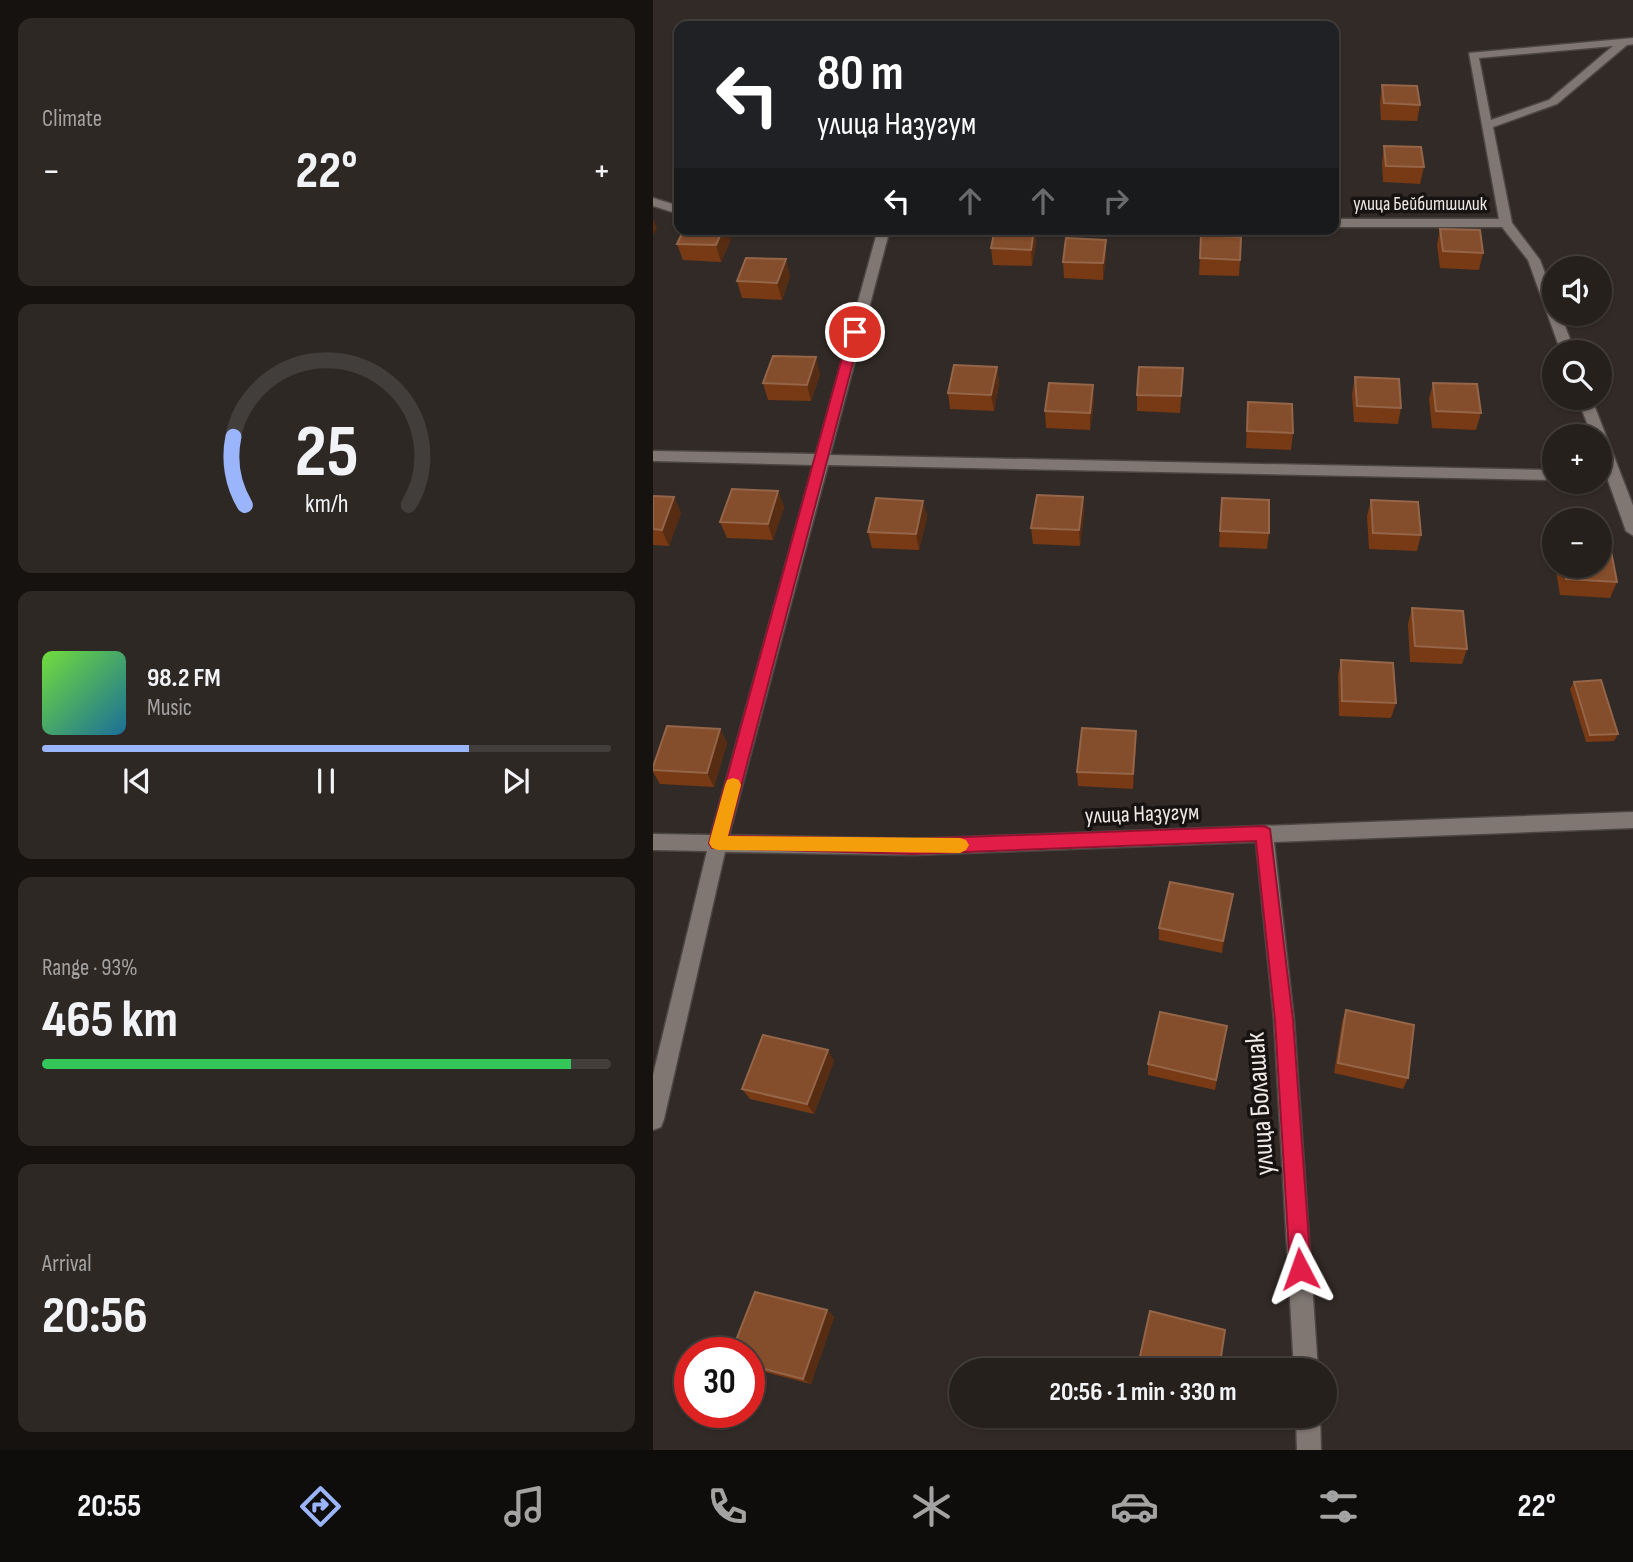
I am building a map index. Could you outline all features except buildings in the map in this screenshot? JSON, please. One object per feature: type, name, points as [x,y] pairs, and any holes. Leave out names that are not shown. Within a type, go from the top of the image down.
[{"type":"street","points":[[1487,125],[1553,102],[1628,41]]},
{"type":"street","points":[[1564,340],[1534,260],[1506,223],[1473,55],[1628,41]]},
{"type":"street","points":[[653,202],[674,208]]},
{"type":"street","name":"улица Бейбитшилик","points":[[1339,223],[1506,223]]},
{"type":"street","points":[[653,1119],[718,843],[881,235]]},
{"type":"street","points":[[653,456],[1542,475]]},
{"type":"street","points":[[1612,488],[1633,531]]},
{"type":"street","name":"улица Назугум","points":[[653,842],[913,847],[1633,820]]},
{"type":"street","name":"улица Болашак","points":[[1264,834],[1284,1020],[1305,1358]]},
{"type":"street","points":[[1308,1428],[1309,1450]]},
{"type":"slow traffic","points":[[733,785],[718,843],[913,847],[960,845]]},
{"type":"route","points":[[855,332],[718,843],[913,847],[1264,834],[1284,1020],[1300,1269]]}]
